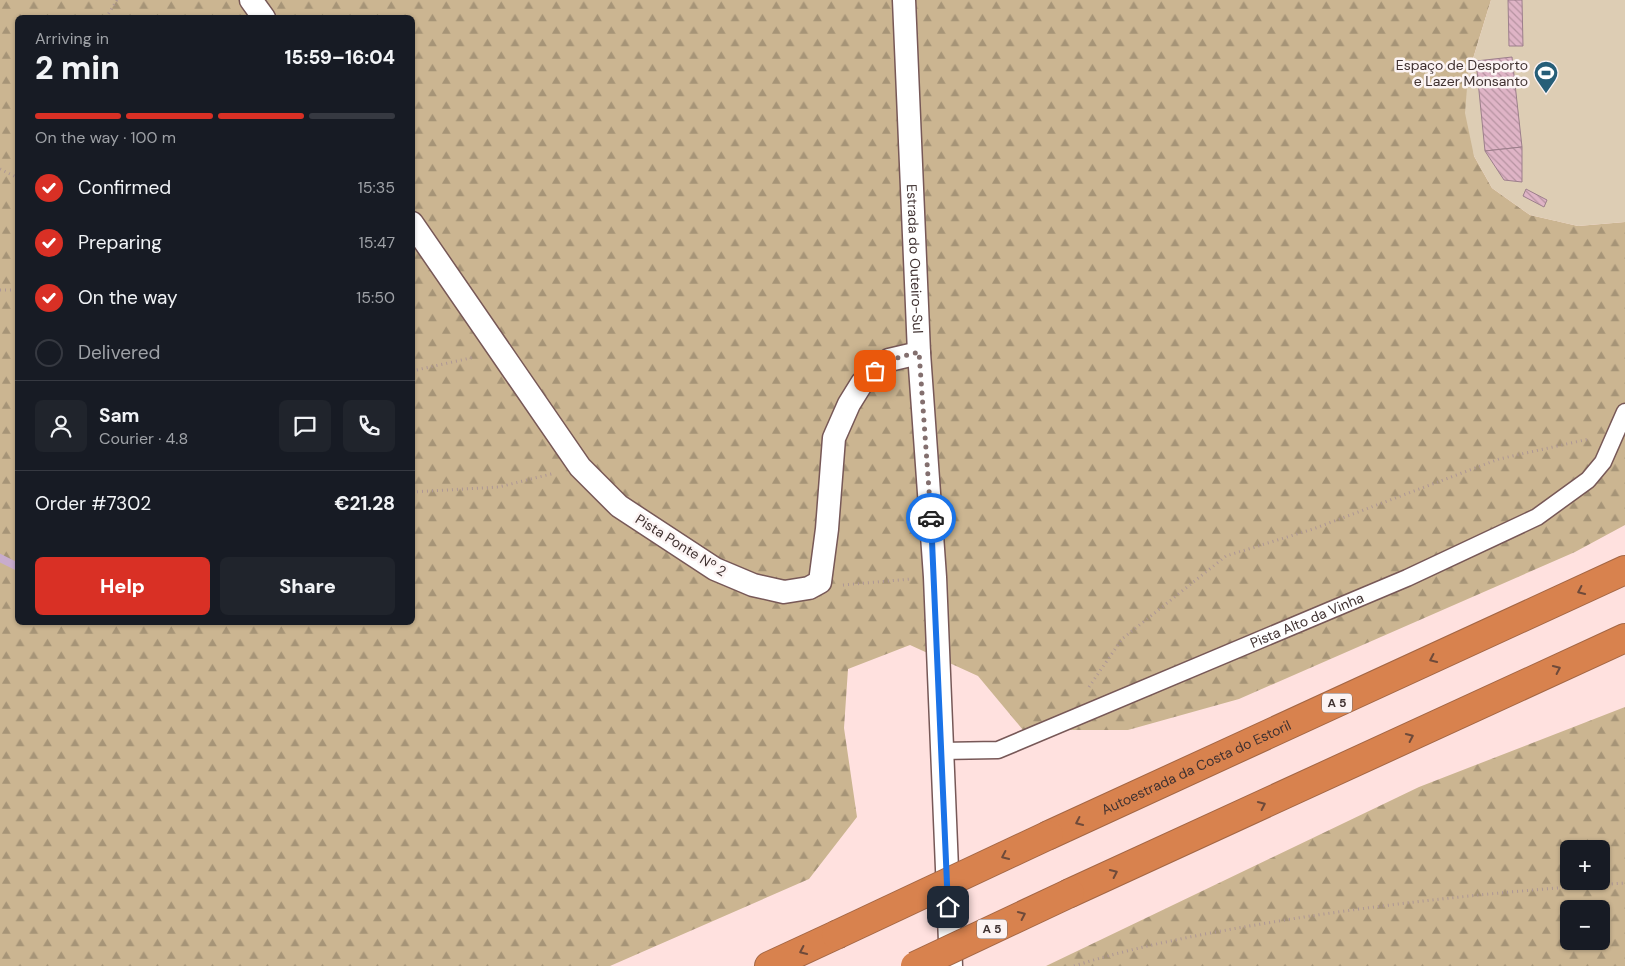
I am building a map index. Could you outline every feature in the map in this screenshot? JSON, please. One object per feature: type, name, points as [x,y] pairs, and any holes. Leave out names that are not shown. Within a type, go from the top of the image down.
[{"type":"highway","name":"Autoestrada da Costa do Estoril","points":[[770,966],[1049,835],[1625,570]]},
{"type":"highway","name":"A 5","points":[[915,966],[1625,638]]},
{"type":"highway","points":[[1584,657],[1625,653]]},
{"type":"street","points":[[252,0],[262,15]]},
{"type":"street","name":"Estrada do Outeiro-Sul","points":[[904,0],[919,352],[935,578],[951,966]]},
{"type":"street","name":"Pista Ponte Nº 2","points":[[415,227],[580,466],[620,506],[715,570],[753,586],[784,592],[808,588]]},
{"type":"street","points":[[808,588],[820,582],[823,570],[834,438],[849,404],[862,383],[889,360],[919,352]]},
{"type":"street","name":"Pista Alto da Vinha","points":[[941,751],[998,750],[1407,578],[1537,517],[1588,480],[1603,462],[1625,412]]},
{"type":"path","points":[[108,15],[117,0]]},
{"type":"path","points":[[0,169],[15,176]]},
{"type":"path","points":[[0,290],[15,290]]},
{"type":"path","points":[[415,370],[503,352]]},
{"type":"path","points":[[1065,723],[1122,639],[1226,556],[1313,529],[1499,459],[1617,432]]},
{"type":"path","points":[[415,492],[499,486],[580,466]]},
{"type":"path","points":[[808,588],[935,578]]},
{"type":"path","points":[[1074,966],[1113,954],[1216,932],[1343,910],[1508,891],[1625,883]]},
{"type":"green space","points":[[0,0],[1491,0],[1468,75],[1474,156],[1492,188],[1530,215],[1578,226],[1625,222],[1625,525],[1575,552],[1239,699],[1128,730],[1023,730],[978,676],[910,645],[848,669],[844,728],[857,817],[809,879],[610,966],[0,966]]},
{"type":"green space","points":[[1625,707],[1625,966],[1046,966],[1419,787]]},
{"type":"shaded area","name":"Espaço de Desporto e Lazer Monsanto","points":[[1491,0],[1625,0],[1625,222],[1578,226],[1530,215],[1492,188],[1474,156],[1465,113],[1468,75]]},
{"type":"building","points":[[1508,0],[1522,0],[1523,46],[1509,46]]},
{"type":"building","points":[[1512,57],[1522,147],[1485,151],[1476,61]]},
{"type":"building","points":[[1522,147],[1522,182],[1504,180],[1485,151]]},
{"type":"building","points":[[1526,189],[1547,200],[1544,207],[1523,196]]},
{"type":"waterway","points":[[0,558],[15,566]]},
{"type":"way so far","points":[[875,371],[889,360],[919,352],[931,518]]},
{"type":"place","name":"Espaço de Desporto e Lazer Monsanto","points":[[1546,94]]},
{"type":"route","points":[[931,518],[948,907]]}]
